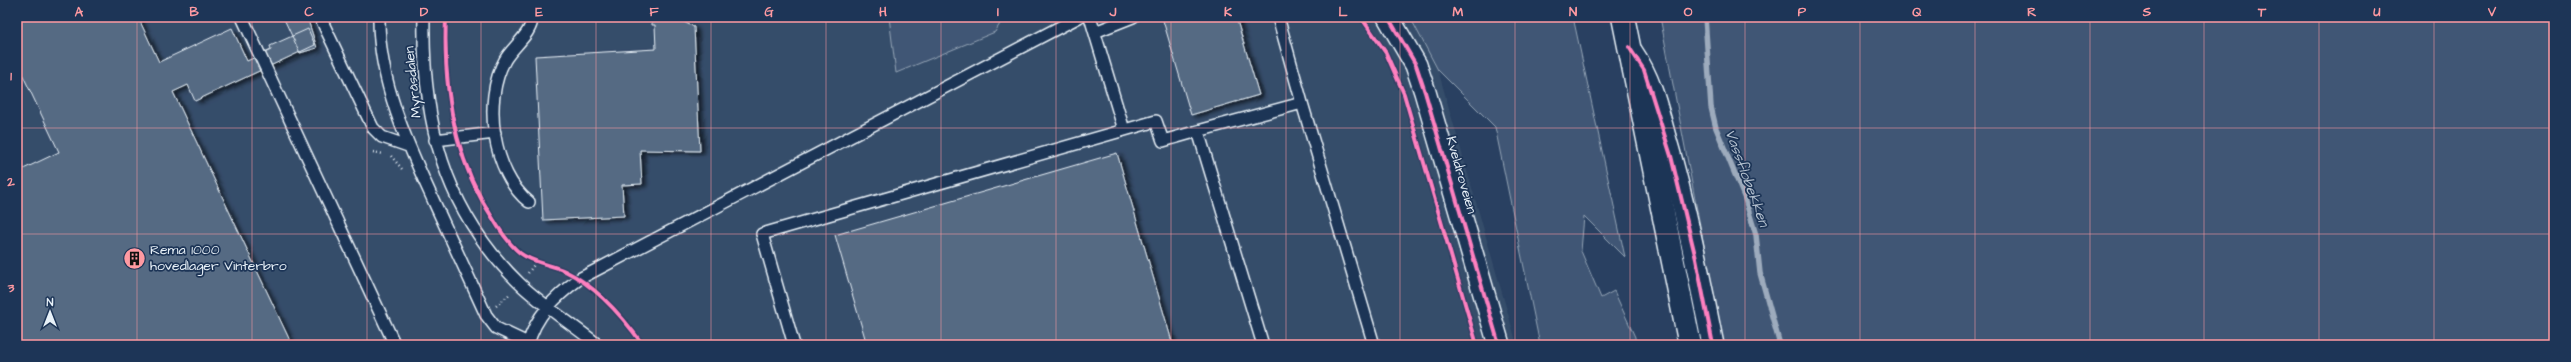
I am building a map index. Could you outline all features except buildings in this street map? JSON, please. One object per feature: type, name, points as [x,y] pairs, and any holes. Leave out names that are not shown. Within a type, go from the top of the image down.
[{"type":"highway","points":[[1611,17],[1677,345]]},
{"type":"highway","points":[[1623,17],[1690,345]]},
{"type":"street","name":"Kveldroveien","points":[[1388,17],[1416,66],[1425,92],[1499,345]]},
{"type":"street","points":[[1629,47],[1644,70],[1671,156],[1696,259],[1713,345]]},
{"type":"lane","points":[[242,17],[395,345]]},
{"type":"lane","points":[[320,17],[374,128],[382,137],[408,146]]},
{"type":"lane","name":"Myråsdalen","points":[[424,17],[425,77],[435,140],[450,185],[476,232],[519,283],[547,307],[598,345]]},
{"type":"lane","points":[[530,202],[518,193],[511,183],[495,133],[493,94],[498,75],[505,59],[528,30],[532,17]]},
{"type":"lane","points":[[379,20],[379,37],[386,74],[408,146],[486,315],[496,328],[528,344],[536,322],[547,307],[579,279],[1080,17]]},
{"type":"lane","points":[[1090,17],[1124,130]]},
{"type":"lane","points":[[1095,32],[1132,17]]},
{"type":"lane","points":[[1278,17],[1374,345]]},
{"type":"lane","points":[[794,345],[762,234],[1156,121],[1163,141],[1302,103]]},
{"type":"lane","points":[[1198,131],[1262,345]]},
{"type":"lane","points":[[435,140],[495,133]]},
{"type":"path","points":[[532,260],[542,263]]},
{"type":"shaded area","points":[[17,17],[1410,17],[1438,70],[1517,345],[17,345]]},
{"type":"shaded area","points":[[889,17],[1004,17],[995,32],[896,73]]},
{"type":"shaded area","points":[[1410,17],[1573,17],[1625,257],[1584,216],[1581,251],[1601,298],[1614,291],[1635,337],[1635,345],[1540,345],[1495,127],[1438,70]]},
{"type":"shaded area","points":[[1660,17],[2554,17],[2554,345],[1723,345]]},
{"type":"waterway","name":"Vassflobekken","points":[[1705,17],[1711,107],[1716,128],[1745,199],[1756,235],[1760,273],[1780,345]]},
{"type":"cycle path","points":[[446,17],[446,69],[453,121],[468,170],[479,194],[495,222],[508,241],[520,253],[530,259],[565,271],[576,277],[598,294],[618,313],[643,345]]},
{"type":"cycle path","points":[[1361,17],[1386,53],[1404,94],[1477,345]]},
{"type":"cycle path","points":[[1388,17],[1416,65],[1499,345]]},
{"type":"cycle path","points":[[1629,47],[1644,70],[1671,156],[1696,259],[1713,345]]},
{"type":"place","name":"Rema 1000 hovedlager Vinterbro","points":[[134,258]]}]
